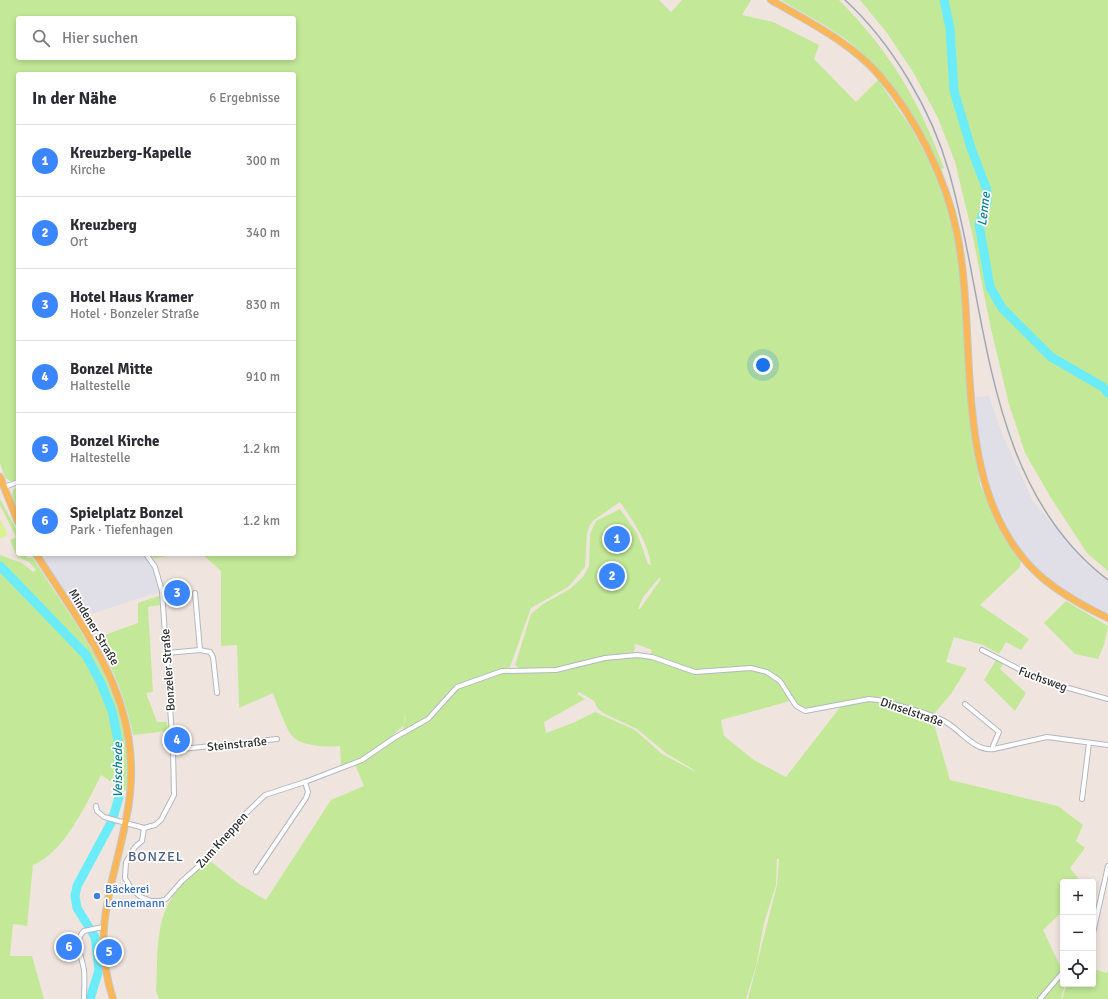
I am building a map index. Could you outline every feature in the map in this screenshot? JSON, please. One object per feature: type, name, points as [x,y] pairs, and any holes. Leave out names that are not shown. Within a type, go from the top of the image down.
[{"type":"main road","points":[[771,0],[832,36],[869,65],[889,88],[914,127],[940,175],[954,218],[960,249],[975,433],[986,488],[998,519],[1016,549],[1040,576],[1069,598],[1108,618]]},
{"type":"main road","points":[[0,476],[16,517]]},
{"type":"main road","name":"Mindener Straße","points":[[37,556],[99,653],[119,697],[125,722],[130,755],[130,793],[126,823],[107,896],[103,927],[104,957],[113,999]]},
{"type":"street","points":[[4,487],[16,483]]},
{"type":"street","name":"Bonzeler Straße","points":[[144,828],[155,826],[161,820],[172,800],[175,786],[167,653],[160,584],[155,566],[148,556]]},
{"type":"street","points":[[195,593],[200,650]]},
{"type":"street","points":[[167,653],[200,650],[210,652],[213,657],[217,693]]},
{"type":"street","name":"Fuchsweg","points":[[982,650],[1040,680],[1108,699]]},
{"type":"street","name":"Dinselstraße","points":[[362,760],[394,738],[428,719],[451,692],[462,685],[502,670],[556,670],[605,658],[626,655],[652,657],[695,672],[746,668],[758,669],[780,681],[796,706],[805,710],[873,699],[939,719],[980,747],[994,749],[1043,737],[1108,745]]},
{"type":"street","points":[[965,704],[999,732],[994,749]]},
{"type":"street","name":"Steinstraße","points":[[173,750],[277,739]]},
{"type":"street","points":[[1082,799],[1089,743]]},
{"type":"street","name":"Zum Kneppen","points":[[144,828],[142,841],[135,847],[126,862],[125,878],[132,890],[141,897],[147,900],[160,902],[166,900],[182,881],[208,858],[235,824],[260,798],[270,792],[305,782],[362,760]]},
{"type":"street","points":[[256,872],[306,798],[308,792],[305,782]]},
{"type":"street","points":[[96,806],[100,814],[109,819],[144,828]]},
{"type":"street","points":[[1096,920],[1108,866]]},
{"type":"street","points":[[84,999],[84,970],[78,943],[81,934],[87,930],[103,927]]},
{"type":"street","points":[[1040,999],[1060,975]]},
{"type":"shaded area","points":[[989,396],[1003,436],[1033,501],[1086,564],[1108,581],[1108,615],[1083,602],[1046,578],[1017,546],[997,513],[980,452],[975,397]]},
{"type":"shaded area","points":[[45,556],[144,556],[151,565],[158,583],[159,592],[82,617],[44,560],[46,558]]},
{"type":"green space","points":[[0,0],[659,0],[671,12],[682,0],[751,0],[742,15],[773,22],[819,45],[814,59],[856,102],[878,80],[912,129],[937,176],[953,217],[961,274],[974,446],[980,484],[1003,537],[1021,560],[1020,567],[980,605],[1029,639],[1021,650],[1006,642],[999,654],[983,645],[954,637],[946,662],[967,668],[951,694],[933,715],[873,697],[809,710],[803,708],[795,701],[784,683],[772,673],[745,666],[744,670],[764,673],[778,680],[790,701],[721,720],[724,736],[754,760],[786,777],[841,706],[871,700],[933,720],[950,780],[1058,806],[1083,825],[1076,841],[1085,848],[1070,868],[1079,879],[1060,879],[1060,914],[1043,930],[1060,966],[1060,973],[1039,999],[748,999],[777,885],[779,859],[777,859],[776,885],[764,923],[756,966],[746,999],[159,999],[156,991],[158,939],[164,914],[169,903],[183,883],[209,860],[239,884],[266,900],[331,800],[364,786],[354,762],[341,766],[340,746],[308,744],[296,740],[292,736],[273,693],[239,708],[237,645],[221,646],[221,571],[204,556],[296,556],[296,72],[16,72],[16,480],[10,481],[5,478],[0,463]],"holes":[[[620,502],[635,524],[647,548],[651,565],[648,564],[637,533],[620,509],[596,521],[590,534],[589,566],[583,577],[570,589],[543,604],[531,614],[515,665],[519,668],[568,666],[618,654],[633,652],[635,649],[634,645],[636,644],[652,650],[650,655],[695,671],[694,674],[652,659],[635,656],[602,660],[562,672],[504,673],[456,690],[433,717],[387,746],[383,744],[404,725],[402,731],[425,719],[438,707],[447,693],[457,685],[510,667],[531,608],[568,587],[581,572],[585,567],[587,534],[590,525],[594,520]],[[659,578],[661,579],[640,609],[638,609],[643,597]],[[579,692],[594,701],[598,709],[605,714],[637,729],[667,754],[696,772],[662,754],[635,730],[595,712],[573,723],[546,733],[544,722],[585,699],[577,694]]]},
{"type":"green space","points":[[781,0],[839,0],[873,38],[901,78],[924,121],[944,168],[940,170],[916,124],[897,94],[875,66],[854,46],[834,31]]},
{"type":"green space","points":[[860,0],[1108,0],[1108,571],[1087,553],[1051,498],[1025,453],[1009,404],[990,325],[973,237],[955,162],[938,118],[913,72],[887,33]]},
{"type":"green space","points":[[16,488],[16,506],[12,497],[13,490]]},
{"type":"green space","points":[[0,499],[16,528],[16,537],[0,505]]},
{"type":"green space","points":[[0,519],[8,535],[0,539]]},
{"type":"green space","points":[[16,537],[16,555],[10,540]]},
{"type":"green space","points":[[0,555],[22,563],[33,572],[36,570],[29,562],[17,557],[26,556],[28,558],[33,558],[86,639],[102,667],[115,696],[124,727],[128,758],[126,791],[101,775],[82,813],[64,839],[55,850],[44,859],[33,865],[27,926],[13,924],[10,956],[32,956],[44,999],[0,999]]},
{"type":"green space","points":[[152,556],[167,556],[154,558]]},
{"type":"green space","points":[[159,596],[160,605],[148,607],[153,692],[146,693],[157,722],[167,722],[168,731],[133,735],[118,685],[96,638],[138,623],[138,603]]},
{"type":"green space","points":[[1066,601],[1108,626],[1104,645],[1098,659],[1075,654],[1044,623]]},
{"type":"green space","points":[[996,660],[1003,664],[1000,669],[1026,693],[1015,711],[984,680]]},
{"type":"green space","points":[[77,933],[75,941],[77,953],[62,954],[60,935]]},
{"type":"green space","points":[[1108,969],[1108,999],[1062,999],[1066,987],[1096,987],[1096,970],[1107,973]]},
{"type":"green space","points":[[1060,977],[1060,987],[1064,987],[1061,999],[1042,999]]},
{"type":"waterway","name":"Lenne","points":[[944,0],[950,28],[954,91],[971,148],[987,190],[987,203],[979,224],[990,287],[1002,308],[1051,357],[1103,387],[1108,393]]},
{"type":"waterway","name":"Veischede","points":[[0,566],[86,655],[101,683],[112,711],[118,740],[119,797],[112,821],[77,886],[75,896],[77,908],[95,937],[99,970],[90,999]]},
{"type":"railway","points":[[845,0],[879,36],[894,57],[921,102],[942,149],[962,225],[984,337],[997,392],[1013,446],[1036,496],[1067,541],[1108,580]]},
{"type":"place","name":"Kreuzberg-Kapelle","points":[[617,539]]},
{"type":"place","name":"Kreuzberg","points":[[612,576]]},
{"type":"place","name":"Hotel Haus Kramer","points":[[177,593]]},
{"type":"place","name":"Bonzel Mitte","points":[[177,740]]},
{"type":"place","name":"Bäckerei Lennemann","points":[[97,896]]},
{"type":"place","name":"Spielplatz Bonzel","points":[[69,947]]},
{"type":"place","name":"Bonzel Kirche","points":[[109,952]]},
{"type":"district","name":"BONZEL","points":[[156,856]]}]
